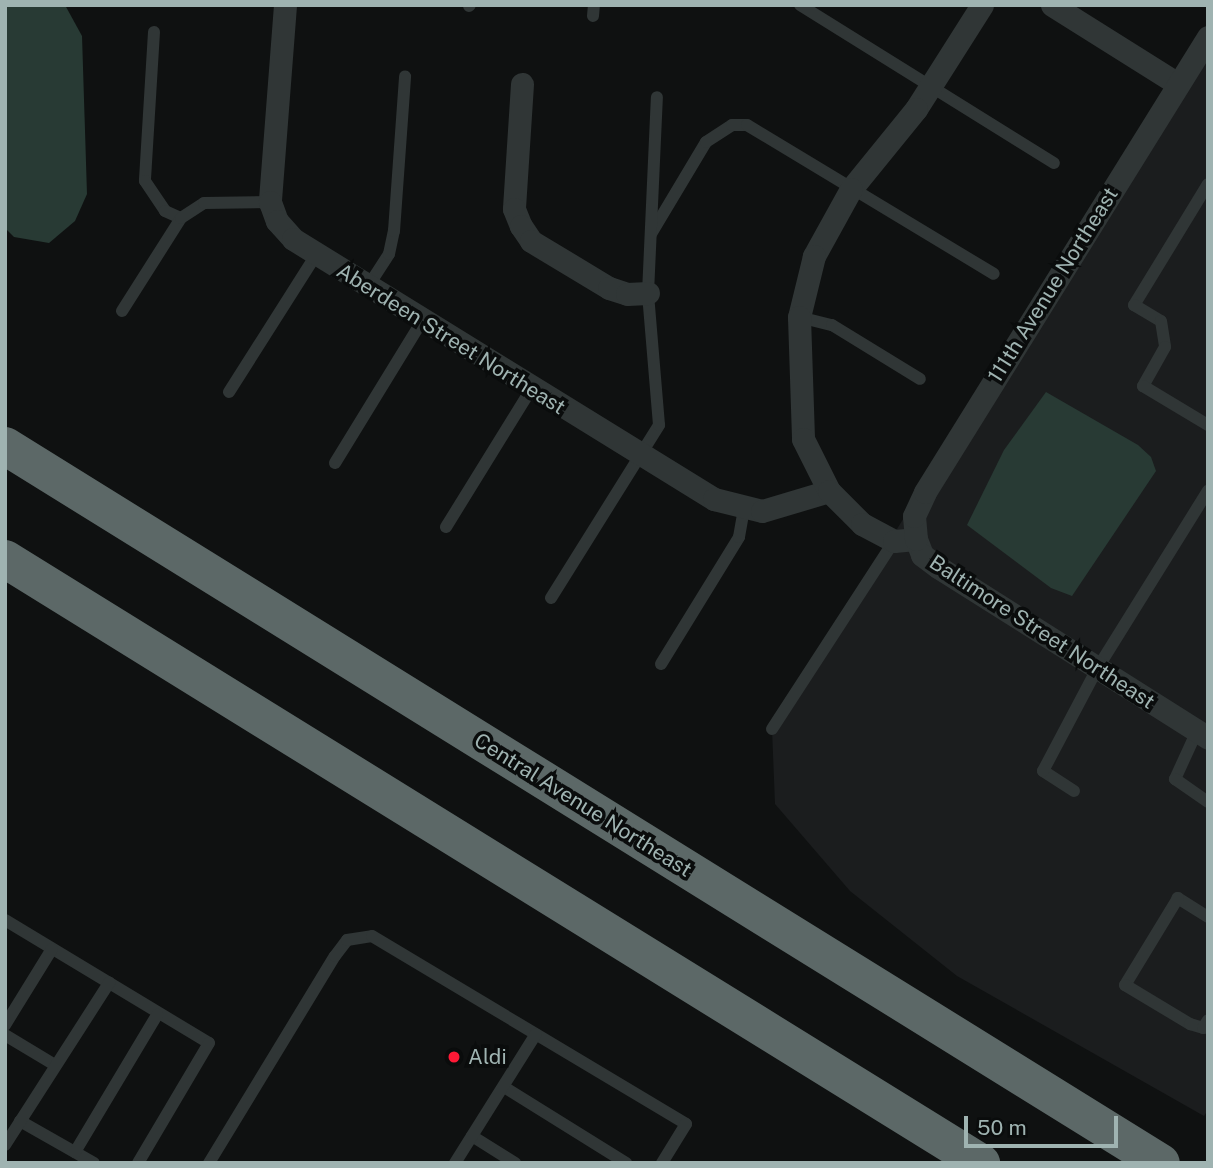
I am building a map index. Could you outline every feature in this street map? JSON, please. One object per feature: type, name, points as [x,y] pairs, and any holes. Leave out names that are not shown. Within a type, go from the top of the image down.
[{"type":"highway","name":"Central Avenue Northeast","points":[[5,446],[1161,1163]]},
{"type":"highway","points":[[5,559],[981,1163]]},
{"type":"street","points":[[270,202],[285,5]]},
{"type":"street","points":[[799,317],[814,256],[852,189],[930,87],[982,5]]},
{"type":"street","points":[[1052,5],[1178,84]]},
{"type":"street","name":"111th Avenue Northeast","points":[[905,540],[925,492],[1208,37]]},
{"type":"street","points":[[522,84],[514,209],[521,226],[531,242],[609,288],[627,295],[648,293]]},
{"type":"street","name":"Aberdeen Street Northeast","points":[[270,202],[277,221],[316,255],[693,489],[744,509],[784,507],[829,491]]},
{"type":"street","name":"Baltimore Street Northeast","points":[[799,317],[803,439],[829,491],[862,524],[905,540],[938,567],[1202,735]]},
{"type":"lane","points":[[800,5],[1054,163]]},
{"type":"lane","points":[[155,32],[145,181],[166,211],[181,218]]},
{"type":"lane","points":[[367,288],[389,254],[394,231],[405,76]]},
{"type":"lane","points":[[551,598],[659,425],[648,293],[657,97]]},
{"type":"lane","points":[[649,238],[706,142],[732,125],[761,130],[852,189],[994,274]]},
{"type":"lane","points":[[1208,184],[1134,305],[1161,321],[1165,347],[1143,386],[1208,425]]},
{"type":"lane","points":[[122,311],[181,218],[204,202],[270,202]]},
{"type":"lane","points":[[229,392],[316,255]]},
{"type":"lane","points":[[799,317],[832,325],[920,379]]},
{"type":"lane","points":[[335,463],[422,321]]},
{"type":"lane","points":[[446,527],[532,388]]},
{"type":"lane","points":[[1074,791],[1043,771],[1097,669],[1208,491]]},
{"type":"lane","points":[[661,664],[739,537],[744,509]]},
{"type":"lane","points":[[772,729],[905,540]]},
{"type":"lane","points":[[1202,735],[1182,756],[1175,779],[1208,802]]},
{"type":"lane","points":[[1208,918],[1178,898],[1125,985],[1190,1024],[1203,1028],[1208,1020]]},
{"type":"lane","points":[[5,920],[157,1015],[209,1043],[138,1163]]},
{"type":"lane","points":[[209,1163],[347,940],[372,936],[686,1124],[662,1163]]},
{"type":"lane","points":[[5,1025],[52,949]]},
{"type":"lane","points":[[5,1145],[109,983]]},
{"type":"lane","points":[[75,1152],[157,1015]]},
{"type":"lane","points":[[455,1163],[536,1034]]},
{"type":"lane","points":[[5,1035],[54,1065]]},
{"type":"lane","points":[[503,1087],[626,1163]]},
{"type":"lane","points":[[20,1121],[94,1163]]},
{"type":"lane","points":[[472,1136],[516,1163]]},
{"type":"shaded area","points":[[5,5],[65,5],[82,36],[87,194],[75,221],[49,243],[14,237],[5,228]]},
{"type":"shaded area","points":[[1208,31],[1208,1110],[1204,1116],[957,976],[850,891],[775,804],[772,729]]},
{"type":"shaded area","points":[[1046,392],[1138,445],[1151,457],[1156,471],[1072,596],[1051,588],[967,525],[1004,450]]},
{"type":"place","name":"Aldi","points":[[454,1057]]}]
